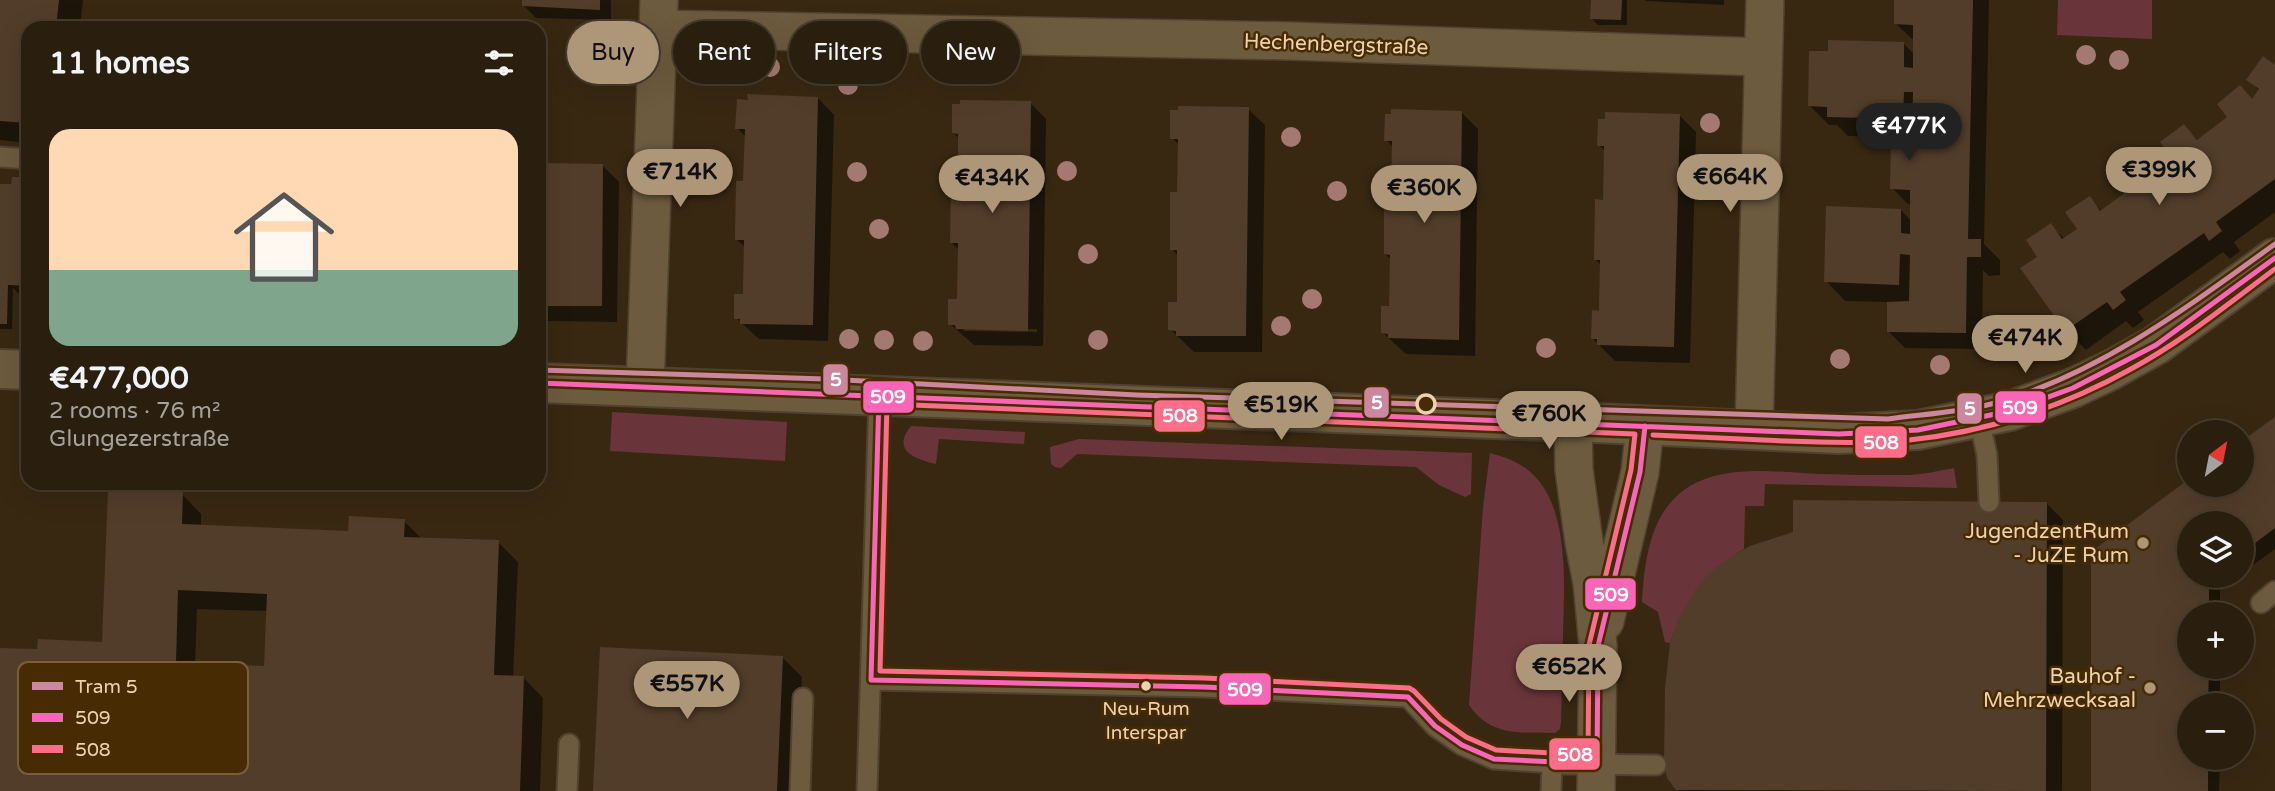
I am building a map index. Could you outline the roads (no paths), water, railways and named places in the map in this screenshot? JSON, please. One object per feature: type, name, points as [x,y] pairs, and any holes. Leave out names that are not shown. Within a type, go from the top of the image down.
[{"type":"street","points":[[1754,430],[1765,0]]},
{"type":"street","points":[[645,387],[658,14]]},
{"type":"street","name":"Hechenbergstraße","points":[[658,14],[1290,41],[1762,57]]},
{"type":"street","points":[[546,383],[1839,434],[1905,431],[1979,419],[2039,401],[2111,370],[2156,345],[2275,258]]},
{"type":"street","points":[[0,369],[21,370]]},
{"type":"street","points":[[1573,422],[1574,470],[1592,583],[1598,646],[1596,777]]},
{"type":"street","points":[[1598,646],[1640,472],[1644,426]]},
{"type":"lane","points":[[0,157],[21,158]]},
{"type":"lane","points":[[867,791],[879,396]]},
{"type":"lane","points":[[1979,419],[1987,455],[1989,502]]},
{"type":"lane","points":[[871,680],[1204,687],[1408,697],[1435,726],[1462,745],[1494,759],[1552,763],[1596,777],[1656,765]]},
{"type":"lane","points":[[800,791],[803,698]]},
{"type":"lane","points":[[567,791],[569,744]]},
{"type":"lane","points":[[1551,791],[1552,763]]},
{"type":"tram line","name":"5","points":[[546,370],[825,379],[1137,395],[1888,419],[1999,402],[2073,373],[2143,335],[2275,244]]},
{"type":"place","name":"JugendzentRum - JuZE Rum","points":[[2143,543]]},
{"type":"place","name":"Neu-Rum Interspar","points":[[1146,686]]},
{"type":"place","name":"Bauhof - Mehrzwecksaal","points":[[2150,688]]}]
